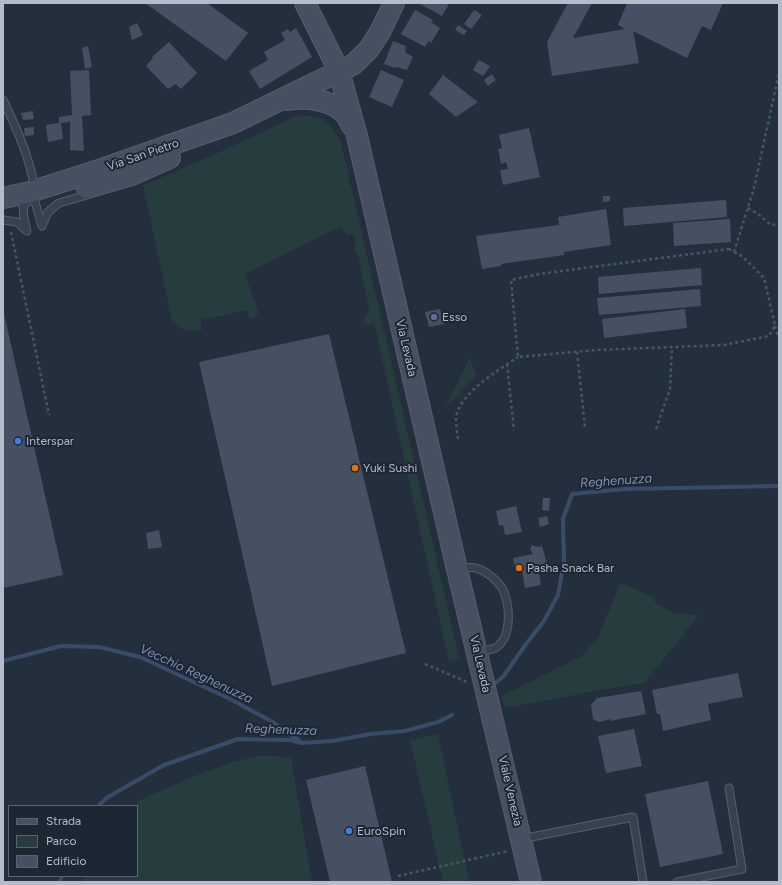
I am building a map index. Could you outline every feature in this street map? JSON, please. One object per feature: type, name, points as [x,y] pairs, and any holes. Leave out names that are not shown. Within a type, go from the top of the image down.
[{"type":"main road","name":"Via Levada","points":[[305,3],[339,71],[357,136],[488,700]]},
{"type":"main road","name":"Via San Pietro","points":[[3,198],[31,199],[108,167],[233,123],[354,64],[370,49],[394,3]]},
{"type":"main road","name":"Via San Pietro","points":[[279,101],[296,98],[309,98],[336,108],[346,115],[357,136]]},
{"type":"main road","points":[[7,220],[31,199],[132,175],[192,148],[233,123]]},
{"type":"main road","name":"Viale Venezia","points":[[488,700],[515,845],[531,882]]},
{"type":"lane","points":[[3,100],[19,132],[32,172],[31,199],[24,218],[27,231],[17,222],[3,220]]},
{"type":"lane","points":[[31,199],[42,226],[48,212],[59,203],[125,183],[132,175]]},
{"type":"lane","points":[[3,204],[31,199]]},
{"type":"lane","points":[[457,569],[468,567],[479,569],[494,579],[502,589],[507,604],[509,623],[504,640],[496,648],[477,652]]},
{"type":"lane","points":[[677,882],[742,869],[729,788]]},
{"type":"lane","points":[[515,845],[633,817],[643,882]]},
{"type":"path","points":[[734,252],[754,188],[779,73]]},
{"type":"path","points":[[748,208],[771,225],[779,224]]},
{"type":"path","points":[[7,220],[49,416]]},
{"type":"path","points":[[518,357],[511,280],[539,274],[729,249],[743,257],[764,278],[779,339]]},
{"type":"path","points":[[458,439],[456,418],[460,404],[469,393],[518,357],[577,352],[724,346],[769,336],[775,325]]},
{"type":"path","points":[[656,429],[670,389],[672,348]]},
{"type":"path","points":[[577,352],[585,427]]},
{"type":"path","points":[[507,364],[514,430]]},
{"type":"path","points":[[425,664],[471,684]]},
{"type":"path","points":[[398,876],[515,845]]},
{"type":"green space","points":[[302,115],[317,117],[327,122],[334,130],[341,143],[459,658],[449,662],[374,322],[363,326],[369,308],[358,256],[354,247],[356,243],[355,238],[352,234],[347,235],[341,226],[245,274],[258,312],[256,317],[250,320],[247,310],[201,320],[202,330],[193,331],[182,329],[172,320],[143,185],[207,158],[292,118]]},
{"type":"green space","points":[[470,357],[476,376],[444,410]]},
{"type":"green space","points":[[620,583],[653,597],[656,604],[675,613],[699,615],[645,682],[505,708],[502,696],[582,656],[598,638]]},
{"type":"green space","points":[[438,734],[469,882],[443,882],[410,740]]},
{"type":"green space","points":[[262,755],[291,758],[312,882],[81,882],[83,877],[138,877],[138,805],[135,805],[140,800],[197,775],[233,762]]},
{"type":"building","points":[[145,3],[207,3],[248,33],[226,61]]},
{"type":"building","points":[[418,3],[447,3],[449,4],[442,16]]},
{"type":"building","points":[[568,3],[592,3],[573,38],[625,29],[618,25],[627,3],[723,3],[711,30],[702,26],[687,58],[633,31],[639,63],[552,76],[547,42]]},
{"type":"building","points":[[415,10],[433,20],[431,22],[440,28],[431,43],[429,41],[425,47],[401,34]]},
{"type":"building","points":[[474,10],[482,15],[471,29],[464,24]]},
{"type":"building","points":[[137,23],[143,35],[132,40],[129,27]]},
{"type":"building","points":[[458,25],[467,31],[464,35],[455,30]]},
{"type":"building","points":[[296,28],[312,57],[260,89],[249,71],[268,60],[264,52],[285,40],[281,33],[288,29],[290,32]]},
{"type":"building","points":[[393,41],[406,46],[405,52],[413,57],[407,70],[384,64]]},
{"type":"building","points":[[169,42],[197,73],[181,89],[176,84],[168,89],[146,66],[153,58],[152,57]]},
{"type":"building","points":[[88,46],[92,67],[85,69],[82,48]]},
{"type":"building","points":[[479,60],[490,66],[483,76],[473,70]]},
{"type":"building","points":[[89,70],[91,115],[82,116],[84,151],[70,150],[70,122],[61,123],[63,139],[48,142],[46,125],[59,123],[59,117],[72,115],[70,71]]},
{"type":"building","points":[[381,70],[404,80],[392,107],[369,97]]},
{"type":"building","points":[[492,74],[496,80],[488,86],[484,80]]},
{"type":"building","points":[[443,75],[478,102],[456,117],[429,94]]},
{"type":"building","points":[[33,111],[34,119],[23,120],[21,113]]},
{"type":"building","points":[[34,127],[34,135],[25,136],[24,128]]},
{"type":"building","points":[[529,128],[540,177],[503,185],[500,170],[508,169],[506,162],[501,164],[498,149],[502,148],[499,135]]},
{"type":"building","points":[[603,196],[610,196],[610,201],[603,202]]},
{"type":"building","points":[[726,200],[727,217],[624,226],[623,208]]},
{"type":"building","points":[[606,209],[611,245],[564,252],[564,255],[501,264],[501,266],[482,269],[476,236],[559,225],[558,217]]},
{"type":"building","points":[[730,219],[731,242],[674,246],[673,223]]},
{"type":"building","points":[[701,268],[702,285],[599,294],[598,277]]},
{"type":"building","points":[[700,289],[701,306],[599,315],[597,298]]},
{"type":"building","name":"Interspar","points":[[3,309],[63,575],[3,588]]},
{"type":"building","points":[[440,309],[444,324],[429,327],[425,312]]},
{"type":"building","points":[[685,309],[687,328],[604,338],[602,319]]},
{"type":"building","points":[[329,334],[406,653],[272,686],[199,362]]},
{"type":"building","points":[[543,498],[550,498],[549,511],[542,510]]},
{"type":"building","points":[[516,506],[522,532],[505,535],[503,525],[499,526],[496,511]]},
{"type":"building","points":[[547,516],[549,524],[540,527],[538,518]]},
{"type":"building","points":[[159,530],[162,547],[148,549],[146,533]]},
{"type":"building","points":[[532,545],[537,547],[542,546],[547,564],[538,566],[541,585],[525,588],[522,570],[516,572],[513,558],[533,554],[530,549]]},
{"type":"building","points":[[738,673],[743,697],[708,704],[711,720],[663,731],[660,714],[657,714],[652,690]]},
{"type":"building","points":[[641,691],[646,714],[610,721],[611,719],[599,722],[593,719],[591,705],[597,698]]},
{"type":"building","points":[[634,729],[642,766],[606,773],[598,736]]},
{"type":"building","name":"EuroSpin","points":[[365,766],[392,882],[330,882],[306,780]]},
{"type":"building","points":[[708,781],[723,854],[660,867],[645,794]]},
{"type":"waterway","name":"Reghenuzza","points":[[494,684],[503,677],[544,621],[558,595],[564,561],[563,519],[572,494],[625,489],[779,486]]},
{"type":"waterway","name":"Vecchio Reghenuzza","points":[[3,661],[61,646],[99,647],[140,657],[228,698],[271,721],[300,741]]},
{"type":"waterway","name":"Reghenuzza","points":[[99,805],[108,797],[164,765],[238,739],[290,740],[301,743],[333,741],[370,734],[405,731],[438,722],[452,715]]},
{"type":"waterway","name":"Reghenuzza","points":[[60,882],[62,877]]},
{"type":"place","name":"Esso","points":[[434,317]]},
{"type":"place","name":"Interspar","points":[[18,441]]},
{"type":"place","name":"Yuki Sushi","points":[[355,468]]},
{"type":"place","name":"Pasha Snack Bar","points":[[519,568]]},
{"type":"place","name":"EuroSpin","points":[[349,831]]}]
